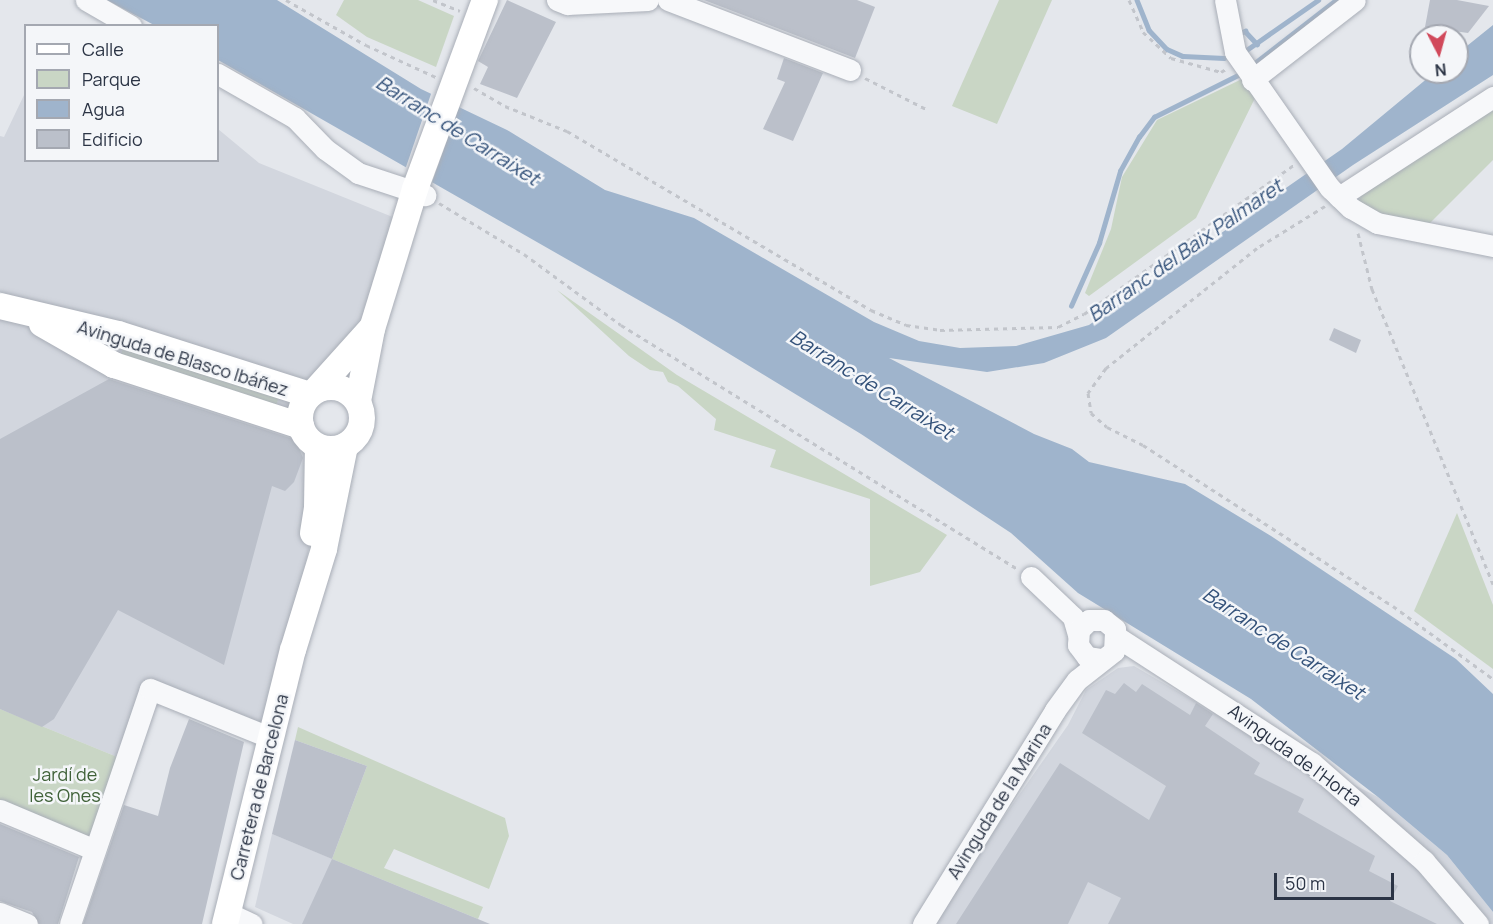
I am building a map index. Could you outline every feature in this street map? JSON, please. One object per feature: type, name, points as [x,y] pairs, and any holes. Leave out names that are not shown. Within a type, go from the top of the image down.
[{"type":"main road","points":[[372,329],[313,392],[300,414],[301,426],[318,447],[345,446],[360,430],[358,401],[372,329],[419,189],[475,7]]},
{"type":"main road","name":"Avinguda de Blasco Ibáñez","points":[[10,309],[88,340],[114,365],[301,426]]},
{"type":"main road","points":[[114,365],[107,350],[118,334]]},
{"type":"main road","name":"Avinguda de Blasco Ibáñez","points":[[88,340],[118,334],[313,392]]},
{"type":"main road","points":[[313,392],[339,388],[358,401]]},
{"type":"main road","name":"Carretera de Barcelona","points":[[226,918],[293,650],[324,549],[345,446]]},
{"type":"main road","name":"Carretera de Barcelona","points":[[293,650],[317,508],[318,447]]},
{"type":"street","points":[[86,0],[128,24]]},
{"type":"street","points":[[557,0],[567,4],[648,0]]},
{"type":"street","points":[[1225,0],[1247,72],[1340,198],[1377,223],[1493,246]]},
{"type":"street","points":[[1247,72],[1355,0]]},
{"type":"street","points":[[673,1],[730,27],[774,40],[850,70]]},
{"type":"street","points":[[219,75],[295,118],[325,149],[358,173],[419,189]]},
{"type":"street","points":[[1340,198],[1493,97]]},
{"type":"street","points":[[1031,577],[1063,604],[1073,617],[1079,641],[1087,657],[1148,656]]},
{"type":"street","points":[[1063,604],[1110,624],[1117,637],[1105,657]]},
{"type":"street","points":[[1079,641],[1083,624],[1094,619]]},
{"type":"street","name":"Avinguda de l'Horta","points":[[1117,637],[1312,763],[1424,861],[1478,924]]},
{"type":"street","name":"Avinguda de la Marina","points":[[1077,680],[1079,641]]},
{"type":"street","name":"Avinguda de la Marina","points":[[923,924],[1077,680],[1105,657]]},
{"type":"street","points":[[70,924],[93,849],[150,689],[271,738]]},
{"type":"street","points":[[0,810],[93,849]]},
{"type":"street","points":[[0,913],[27,924]]},
{"type":"street","points":[[226,918],[252,924]]},
{"type":"path","points":[[286,0],[366,45],[451,85],[567,131],[871,310],[906,325],[940,330],[1058,327],[1084,314],[1310,159]]},
{"type":"path","points":[[433,0],[475,7]]},
{"type":"path","points":[[1129,0],[1143,32],[1171,58],[1221,72],[1247,72]]},
{"type":"path","points":[[850,70],[928,110]]},
{"type":"path","points":[[419,189],[524,254],[621,326],[1031,577]]},
{"type":"path","points":[[1493,584],[1372,289],[1340,198],[1257,248],[1106,368],[1088,393],[1091,413],[1107,426],[1143,445],[1393,606],[1493,679]]},
{"type":"shaded area","points":[[24,95],[24,162],[219,162],[219,130],[259,163],[405,222],[372,329],[303,404],[300,414],[305,435],[312,443],[317,508],[271,738],[151,689],[127,761],[0,709],[0,136],[4,137]]},
{"type":"shaded area","points":[[1134,666],[1227,720],[1378,797],[1447,855],[1493,912],[1493,924],[929,924],[1068,725],[1086,690],[1118,668]]},
{"type":"shaded area","points":[[272,834],[478,919],[476,924],[293,924],[255,907]]},
{"type":"green space","points":[[344,0],[418,0],[454,16],[436,67],[367,37],[336,15]]},
{"type":"green space","points":[[999,0],[1052,0],[997,124],[952,106]]},
{"type":"green space","points":[[1242,79],[1256,96],[1196,218],[1089,296],[1085,293],[1111,229],[1122,177],[1157,120]]},
{"type":"green space","points":[[1493,104],[1493,160],[1428,225],[1399,222],[1358,203],[1364,188]]},
{"type":"green space","points":[[557,290],[677,375],[947,535],[920,572],[870,586],[870,499],[770,467],[776,450],[714,430],[716,419],[678,386],[668,382],[663,372],[650,370],[629,356]]},
{"type":"green space","points":[[123,347],[279,396],[276,406],[121,356]]},
{"type":"green space","points":[[1457,513],[1493,605],[1493,669],[1414,611]]},
{"type":"green space","name":"Jardí de les Ones","points":[[0,709],[127,761],[93,849],[0,806]]},
{"type":"green space","points":[[298,727],[505,818],[509,836],[489,889],[394,849],[384,868],[483,907],[478,919],[332,859],[367,766],[295,740]]},
{"type":"water","name":"Barranc de Carraixet","points":[[107,0],[277,0],[421,89],[507,130],[605,190],[694,218],[874,322],[919,341],[960,348],[1016,346],[1089,325],[1342,149],[1421,84],[1469,84],[1469,44],[1493,25],[1493,75],[1353,165],[1106,338],[1044,363],[987,372],[889,358],[1034,434],[1072,449],[1089,462],[1185,484],[1271,536],[1456,659],[1493,694],[1493,912],[1447,855],[1378,797],[1251,699],[1078,593],[1011,533],[861,434],[677,322],[219,61],[219,24],[152,24]]},
{"type":"pier","points":[[432,91],[460,104],[431,185],[405,170]]},
{"type":"building","points":[[507,0],[556,22],[517,98],[480,84],[488,67],[478,61]]},
{"type":"building","points":[[704,0],[857,0],[875,7],[855,58]]},
{"type":"building","points":[[1430,0],[1457,0],[1489,6],[1469,32],[1469,24],[1426,24]]},
{"type":"building","points":[[784,58],[823,73],[793,141],[763,129],[785,82],[777,79]]},
{"type":"building","points":[[1334,328],[1361,340],[1356,353],[1329,340]]},
{"type":"building","points":[[109,379],[296,440],[303,458],[294,482],[285,491],[272,486],[224,665],[118,610],[54,719],[42,727],[0,709],[0,439]]},
{"type":"building","points":[[1124,683],[1136,692],[1142,684],[1190,715],[1196,703],[1213,714],[1205,726],[1260,763],[1254,774],[1304,799],[1298,812],[1375,856],[1369,871],[1398,886],[1390,901],[1437,924],[1108,924],[1121,898],[1088,882],[1068,924],[956,924],[1060,763],[1149,820],[1166,786],[1082,733],[1106,690],[1115,694]]},
{"type":"building","points":[[189,719],[244,742],[202,924],[83,924],[124,805],[158,816],[170,768]]},
{"type":"building","points":[[295,740],[367,766],[332,859],[272,834]]},
{"type":"building","points":[[0,824],[79,857],[58,924],[39,924],[32,912],[0,901]]},
{"type":"building","points":[[332,859],[490,924],[302,924]]},
{"type":"waterway","points":[[1137,0],[1149,30],[1167,49],[1183,56],[1224,58]]},
{"type":"waterway","points":[[1245,51],[1318,0]]},
{"type":"waterway","points":[[1256,62],[1336,0]]},
{"type":"waterway","points":[[1238,34],[1245,31],[1257,44]]},
{"type":"waterway","points":[[1071,306],[1099,243],[1120,171],[1139,137],[1154,117],[1238,75]]},
{"type":"water label","name":"Barranc del Baix Palmaret","points":[[1185,250]]}]
